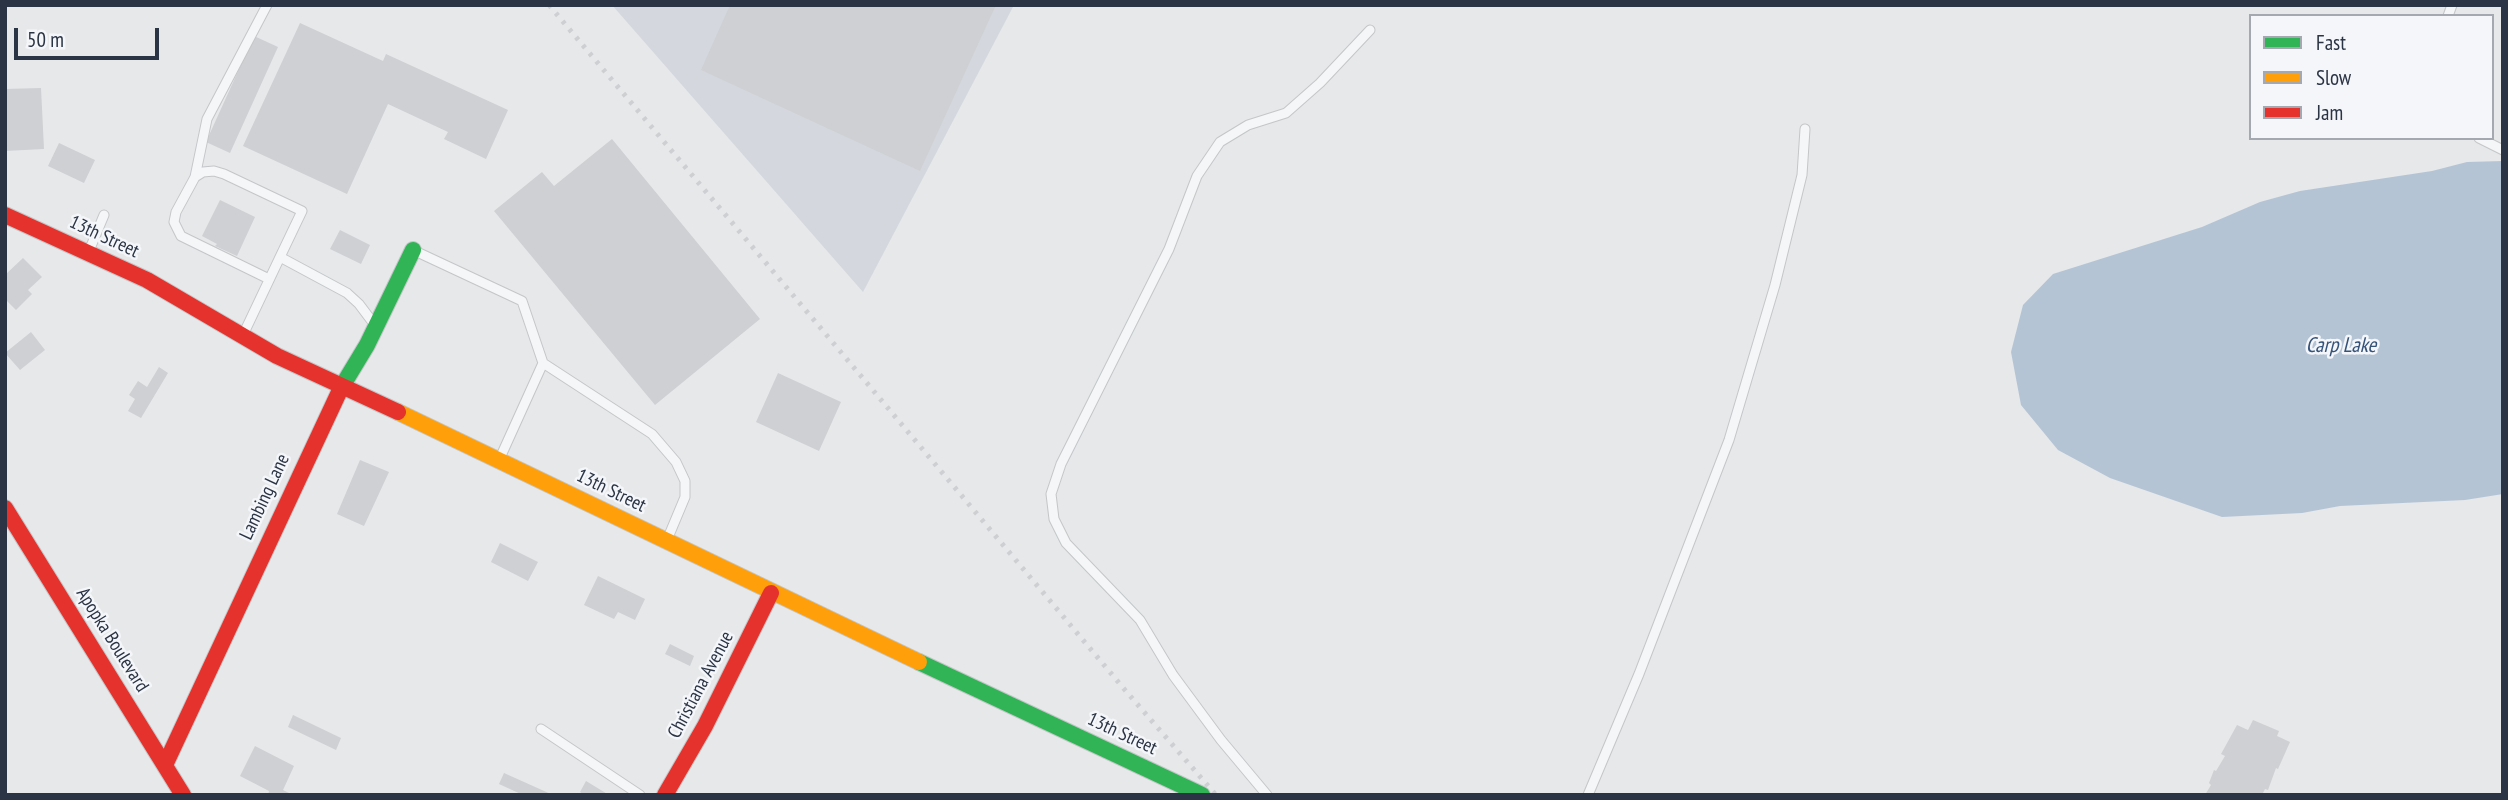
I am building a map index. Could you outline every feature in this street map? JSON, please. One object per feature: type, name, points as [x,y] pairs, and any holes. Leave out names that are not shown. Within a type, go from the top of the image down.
[{"type":"street","name":"13th Street","points":[[5,215],[147,280],[243,337],[340,386],[499,459],[771,593],[1202,795]]},
{"type":"street","name":"Lambing Lane","points":[[165,765],[340,386],[367,345],[413,250]]},
{"type":"street","name":"Apopka Boulevard","points":[[5,508],[183,795]]},
{"type":"street","name":"Christiana Avenue","points":[[665,795],[705,726],[771,593]]},
{"type":"lane","points":[[267,5],[207,119],[195,177],[176,212],[174,222],[181,236],[270,279]]},
{"type":"lane","points":[[1267,795],[1221,740],[1173,675],[1140,621],[1066,543],[1054,519],[1051,494],[1061,464],[1169,249],[1197,176],[1220,142],[1248,125],[1286,113],[1320,83],[1370,30]]},
{"type":"lane","points":[[1588,795],[1639,674],[1729,440],[1775,285],[1802,176],[1805,129]]},
{"type":"lane","points":[[2483,140],[2503,150]]},
{"type":"lane","points":[[195,177],[203,172],[224,174],[302,211],[243,337]]},
{"type":"lane","points":[[88,253],[104,215]]},
{"type":"lane","points":[[413,250],[522,301],[543,363],[652,434],[676,462],[685,481],[685,497],[666,541]]},
{"type":"lane","points":[[280,257],[347,293],[376,327]]},
{"type":"lane","points":[[499,459],[543,363]]},
{"type":"lane","points":[[541,729],[640,795]]},
{"type":"shaded area","points":[[612,5],[1014,5],[863,292]]},
{"type":"water","name":"Carp Lake","points":[[2503,161],[2503,494],[2465,500],[2340,506],[2302,513],[2222,517],[2110,478],[2058,450],[2021,405],[2011,352],[2023,305],[2053,274],[2202,227],[2260,202],[2300,191],[2432,171],[2467,162]]},
{"type":"building","points":[[730,5],[996,5],[920,171],[701,70]]},
{"type":"building","points":[[300,23],[383,61],[386,54],[508,110],[486,159],[444,139],[448,132],[388,104],[347,194],[243,146]]},
{"type":"building","points":[[254,36],[278,47],[230,153],[206,142]]},
{"type":"building","points":[[41,88],[44,149],[5,151],[5,89]]},
{"type":"building","points":[[612,139],[760,319],[655,405],[494,211],[542,172],[554,186]]},
{"type":"building","points":[[59,143],[95,160],[84,183],[48,166]]},
{"type":"building","points":[[220,200],[255,217],[237,256],[215,246],[217,244],[202,236]]},
{"type":"building","points":[[340,230],[370,245],[361,264],[330,249]]},
{"type":"building","points":[[23,258],[42,277],[28,290],[32,294],[16,310],[7,301],[5,303],[5,275]]},
{"type":"building","points":[[31,332],[45,350],[20,370],[5,353]]},
{"type":"building","points":[[159,367],[168,373],[141,418],[128,411],[135,399],[129,395],[138,381],[147,387]]},
{"type":"building","points":[[778,373],[841,402],[819,451],[756,422]]},
{"type":"building","points":[[360,460],[389,472],[364,526],[337,514]]},
{"type":"building","points":[[500,543],[538,562],[528,581],[491,562]]},
{"type":"building","points":[[598,576],[645,599],[635,620],[618,612],[614,619],[584,605]]},
{"type":"building","points":[[670,644],[694,656],[690,666],[665,654]]},
{"type":"building","points":[[293,715],[341,738],[336,750],[288,727]]},
{"type":"building","points":[[2253,720],[2279,731],[2277,736],[2290,742],[2268,790],[2265,789],[2262,795],[2205,795],[2211,785],[2209,783],[2214,770],[2216,771],[2225,756],[2221,754],[2237,725],[2248,730]]},
{"type":"building","points":[[255,746],[294,766],[283,790],[293,795],[268,795],[269,791],[240,776]]},
{"type":"building","points":[[504,773],[553,795],[523,795],[499,784]]},
{"type":"building","points":[[586,781],[609,795],[584,795],[580,792]]},
{"type":"railway","points":[[549,5],[1216,795]]},
{"type":"traffic: fast","points":[[341,388],[367,345],[413,250]]},
{"type":"traffic: fast","points":[[919,662],[1202,795]]},
{"type":"traffic: slow","points":[[398,412],[919,662]]},
{"type":"traffic: jam","points":[[5,215],[147,280],[277,356],[398,412]]},
{"type":"traffic: jam","points":[[165,765],[341,388]]},
{"type":"traffic: jam","points":[[5,508],[183,795]]},
{"type":"traffic: jam","points":[[665,795],[705,726],[771,593]]}]
